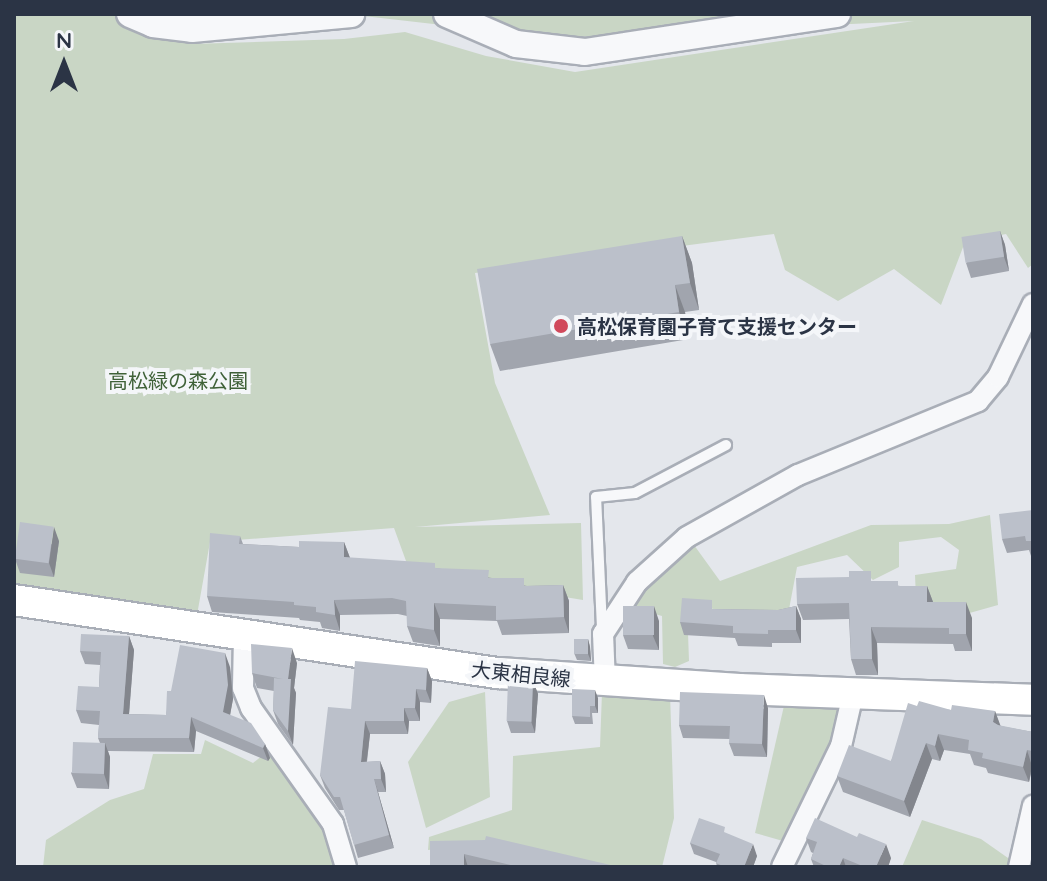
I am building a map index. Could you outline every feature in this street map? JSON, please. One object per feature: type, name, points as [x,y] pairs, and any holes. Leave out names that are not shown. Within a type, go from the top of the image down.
[{"type":"main road","name":"大東相良線","points":[[14,600],[499,673],[605,683],[1033,700]]},
{"type":"street","points":[[130,14],[153,24],[192,29],[351,14]]},
{"type":"street","points":[[447,14],[502,39],[549,51],[585,52],[739,21],[837,14]]},
{"type":"street","points":[[605,683],[603,634],[637,582],[687,537],[798,475],[978,401],[998,377],[1033,304]]},
{"type":"street","points":[[244,635],[243,688],[251,708],[333,824],[346,867]]},
{"type":"street","points":[[782,867],[841,746],[853,694]]},
{"type":"street","points":[[1019,867],[1033,806]]},
{"type":"lane","points":[[603,634],[596,497],[635,493],[726,445]]},
{"type":"green space","name":"高松緑の森公園","points":[[14,14],[188,14],[120,17],[192,44],[344,39],[405,32],[486,56],[575,72],[914,21],[557,38],[346,14],[1033,14],[1033,264],[1028,268],[1006,234],[965,242],[941,305],[894,269],[838,301],[785,270],[774,234],[475,273],[495,383],[550,515],[415,527],[581,523],[583,600],[410,572],[394,528],[210,542],[197,615],[14,586]]},
{"type":"green space","points":[[990,515],[998,605],[966,614],[916,598],[915,575],[956,569],[959,550],[941,537],[899,542],[899,567],[873,580],[847,555],[797,567],[787,620],[687,605],[689,661],[675,667],[663,664],[662,616],[630,607],[647,583],[694,545],[720,581],[871,525],[949,524]]},
{"type":"green space","points":[[485,692],[490,797],[426,828],[408,762],[449,702]]},
{"type":"green space","points":[[602,692],[670,693],[674,818],[662,867],[600,867],[501,842],[428,850],[429,837],[512,810],[513,756],[600,747]]},
{"type":"green space","points":[[786,697],[849,701],[829,755],[783,841],[755,833]]},
{"type":"green space","points":[[205,740],[253,763],[273,747],[319,821],[336,867],[43,867],[46,840],[110,800],[144,789],[153,754],[201,754]]},
{"type":"green space","points":[[922,820],[981,839],[1008,858],[1008,867],[902,867]]},
{"type":"building","points":[[1000,231],[1004,257],[966,263],[961,237]]},
{"type":"building","points":[[682,236],[690,283],[675,285],[679,312],[490,344],[477,269]]},
{"type":"building","points":[[1033,510],[1033,541],[1026,541],[1025,536],[1002,539],[999,514]]},
{"type":"building","points":[[20,522],[54,527],[49,563],[15,559]]},
{"type":"building","points":[[210,533],[240,536],[239,544],[299,547],[299,541],[344,542],[344,557],[435,563],[435,568],[489,570],[488,578],[524,578],[524,586],[563,585],[564,617],[496,620],[496,606],[434,603],[434,630],[407,626],[406,601],[392,598],[334,600],[335,615],[316,612],[316,607],[294,605],[294,602],[207,596]]},
{"type":"building","points":[[849,571],[871,571],[871,581],[898,581],[898,586],[927,586],[927,602],[966,602],[966,634],[949,634],[949,628],[871,627],[872,659],[851,659],[849,603],[797,604],[796,578],[849,577]]},
{"type":"building","points":[[682,598],[712,600],[712,609],[778,610],[796,606],[796,630],[768,630],[768,634],[733,633],[733,626],[680,622]]},
{"type":"building","points":[[623,606],[654,606],[654,635],[623,635]]},
{"type":"building","points":[[81,634],[129,636],[123,714],[166,715],[167,691],[171,691],[180,645],[225,653],[228,685],[223,712],[251,723],[265,744],[263,748],[191,717],[189,738],[98,738],[100,711],[76,710],[78,686],[99,687],[101,652],[80,651]]},
{"type":"building","points":[[574,639],[588,639],[588,654],[574,654]]},
{"type":"building","points":[[251,644],[292,648],[288,679],[291,679],[288,731],[273,710],[274,678],[283,679],[252,673]]},
{"type":"building","points":[[355,661],[427,668],[426,690],[416,689],[415,708],[404,708],[404,721],[365,721],[361,762],[380,761],[381,779],[374,779],[389,835],[354,845],[340,797],[334,797],[320,775],[328,707],[351,709]]},
{"type":"building","points":[[508,680],[533,681],[532,722],[507,721]]},
{"type":"building","points":[[572,689],[595,690],[595,706],[590,706],[590,717],[572,716]]},
{"type":"building","points":[[680,692],[764,695],[762,744],[729,743],[730,726],[679,725]]},
{"type":"building","points":[[919,701],[951,710],[952,705],[995,711],[993,722],[998,725],[1033,732],[1033,751],[1027,750],[1023,767],[982,758],[983,753],[968,750],[969,740],[938,734],[935,746],[926,743],[904,801],[837,776],[849,745],[891,761],[908,703],[917,706]]},
{"type":"building","points":[[73,742],[105,743],[104,774],[72,773]]},
{"type":"building","points":[[699,818],[725,827],[724,832],[753,844],[744,867],[725,867],[716,863],[720,854],[690,843]]},
{"type":"building","points":[[815,818],[857,837],[859,833],[886,844],[876,867],[865,867],[843,858],[839,867],[828,867],[811,859],[817,842],[806,838]]},
{"type":"building","points":[[486,836],[619,867],[519,867],[464,854],[464,865],[430,866],[430,841],[485,840]]},
{"type":"place","name":"高松保育園子育て支援センター","points":[[561,326]]}]
